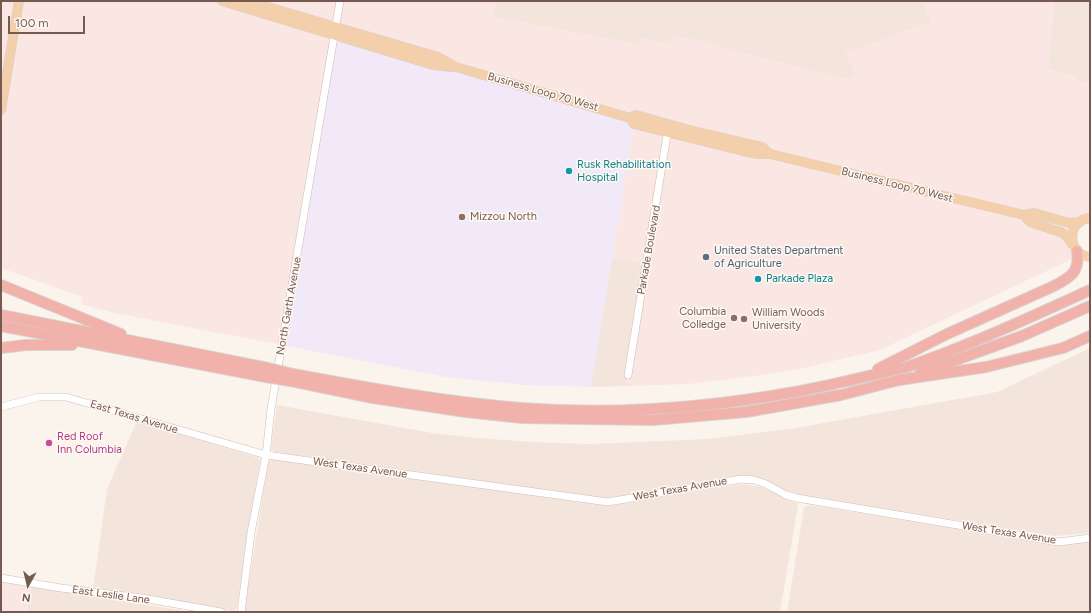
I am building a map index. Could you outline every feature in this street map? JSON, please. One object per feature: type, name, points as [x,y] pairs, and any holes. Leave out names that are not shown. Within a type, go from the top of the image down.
[{"type":"highway","points":[[842,382],[886,366],[947,334],[1070,278],[1077,266],[1075,248]]},
{"type":"highway","points":[[1,285],[143,343]]},
{"type":"highway","points":[[292,378],[465,402],[521,408],[595,411],[678,407],[751,400],[842,382],[902,368],[988,337],[1090,290]]},
{"type":"highway","points":[[1,326],[124,350],[267,373],[373,398],[473,413],[522,418],[653,420],[746,412],[841,395],[899,380],[1022,336],[1090,306]]},
{"type":"highway","points":[[1,315],[143,343],[267,373]]},
{"type":"highway","points":[[899,380],[986,367],[1063,348],[1090,336]]},
{"type":"highway","points":[[1,348],[26,345],[57,344],[124,350]]},
{"type":"main road","points":[[1,110],[20,1]]},
{"type":"main road","points":[[222,1],[335,32]]},
{"type":"main road","points":[[247,1],[335,32]]},
{"type":"main road","name":"Business Loop 70 West","points":[[335,32],[438,58],[456,67],[630,118],[636,115],[668,129],[743,151],[758,154],[770,154],[1024,215],[1034,213],[1069,223],[1080,222]]},
{"type":"main road","name":"Business Loop 70 West","points":[[1024,215],[1030,222],[1063,233],[1075,248]]},
{"type":"main road","points":[[1090,218],[1080,222],[1072,232],[1075,248],[1081,255],[1090,257]]},
{"type":"street","name":"North Garth Avenue","points":[[240,612],[251,533],[266,455],[271,409],[340,1]]},
{"type":"street","name":"Parkade Boulevard","points":[[628,376],[656,213],[668,129]]},
{"type":"street","name":"East Texas Avenue","points":[[1,407],[39,396],[66,396],[266,455]]},
{"type":"street","name":"West Texas Avenue","points":[[266,455],[608,502],[679,491],[726,481],[741,479],[754,480],[766,484],[786,495],[797,498],[1059,542],[1090,538]]},
{"type":"street","name":"East Leslie Lane","points":[[1,578],[61,588],[142,598],[221,612]]},
{"type":"shaded area","points":[[1,1],[495,1],[493,17],[640,45],[642,38],[671,45],[673,35],[698,40],[845,79],[856,74],[845,53],[931,22],[922,1],[1054,1],[1048,69],[1077,77],[1077,81],[1090,84],[1090,213],[1070,239],[1072,259],[880,350],[799,369],[770,374],[688,384],[626,386],[646,264],[612,257],[635,120],[282,345],[114,313],[81,304],[83,297],[1,268]]},
{"type":"shaded area","points":[[495,1],[922,1],[931,22],[846,53],[856,75],[845,79],[673,35],[671,45],[642,38],[641,45],[493,17]]},
{"type":"shaded area","points":[[1054,1],[1090,1],[1090,84],[1077,81],[1077,77],[1048,70]]},
{"type":"shaded area","name":"Mizzou North","points":[[334,31],[635,120],[591,387],[524,385],[445,377],[282,345]]},
{"type":"shaded area","points":[[612,257],[646,264],[626,386],[591,387]]},
{"type":"shaded area","points":[[1090,348],[1090,533],[1054,536],[793,494],[764,479],[749,476],[716,479],[624,496],[603,498],[275,452],[271,449],[277,405],[432,433],[477,438],[589,444],[708,439],[796,428],[997,392]]},
{"type":"shaded area","points":[[137,421],[259,458],[260,462],[237,607],[234,611],[93,589],[107,489]]},
{"type":"shaded area","points":[[273,459],[603,505],[615,505],[741,484],[761,487],[797,503],[798,505],[780,612],[244,612],[268,463]]},
{"type":"shaded area","points":[[809,505],[1053,544],[1090,541],[1090,612],[787,612],[804,508]]},
{"type":"shaded area","points":[[1,581],[31,586],[27,612],[1,612]]},
{"type":"shaded area","points":[[31,586],[92,596],[192,612],[27,612]]},
{"type":"place","name":"Rusk Rehabilitation Hospital","points":[[569,171]]},
{"type":"place","name":"Mizzou North","points":[[462,217]]},
{"type":"place","name":"United States Department of Agriculture","points":[[706,257]]},
{"type":"place","name":"Parkade Plaza","points":[[758,279]]},
{"type":"place","name":"Columbia Colledge","points":[[734,318]]},
{"type":"place","name":"William Woods University","points":[[744,319]]},
{"type":"place","name":"Red Roof Inn Columbia","points":[[49,443]]}]
